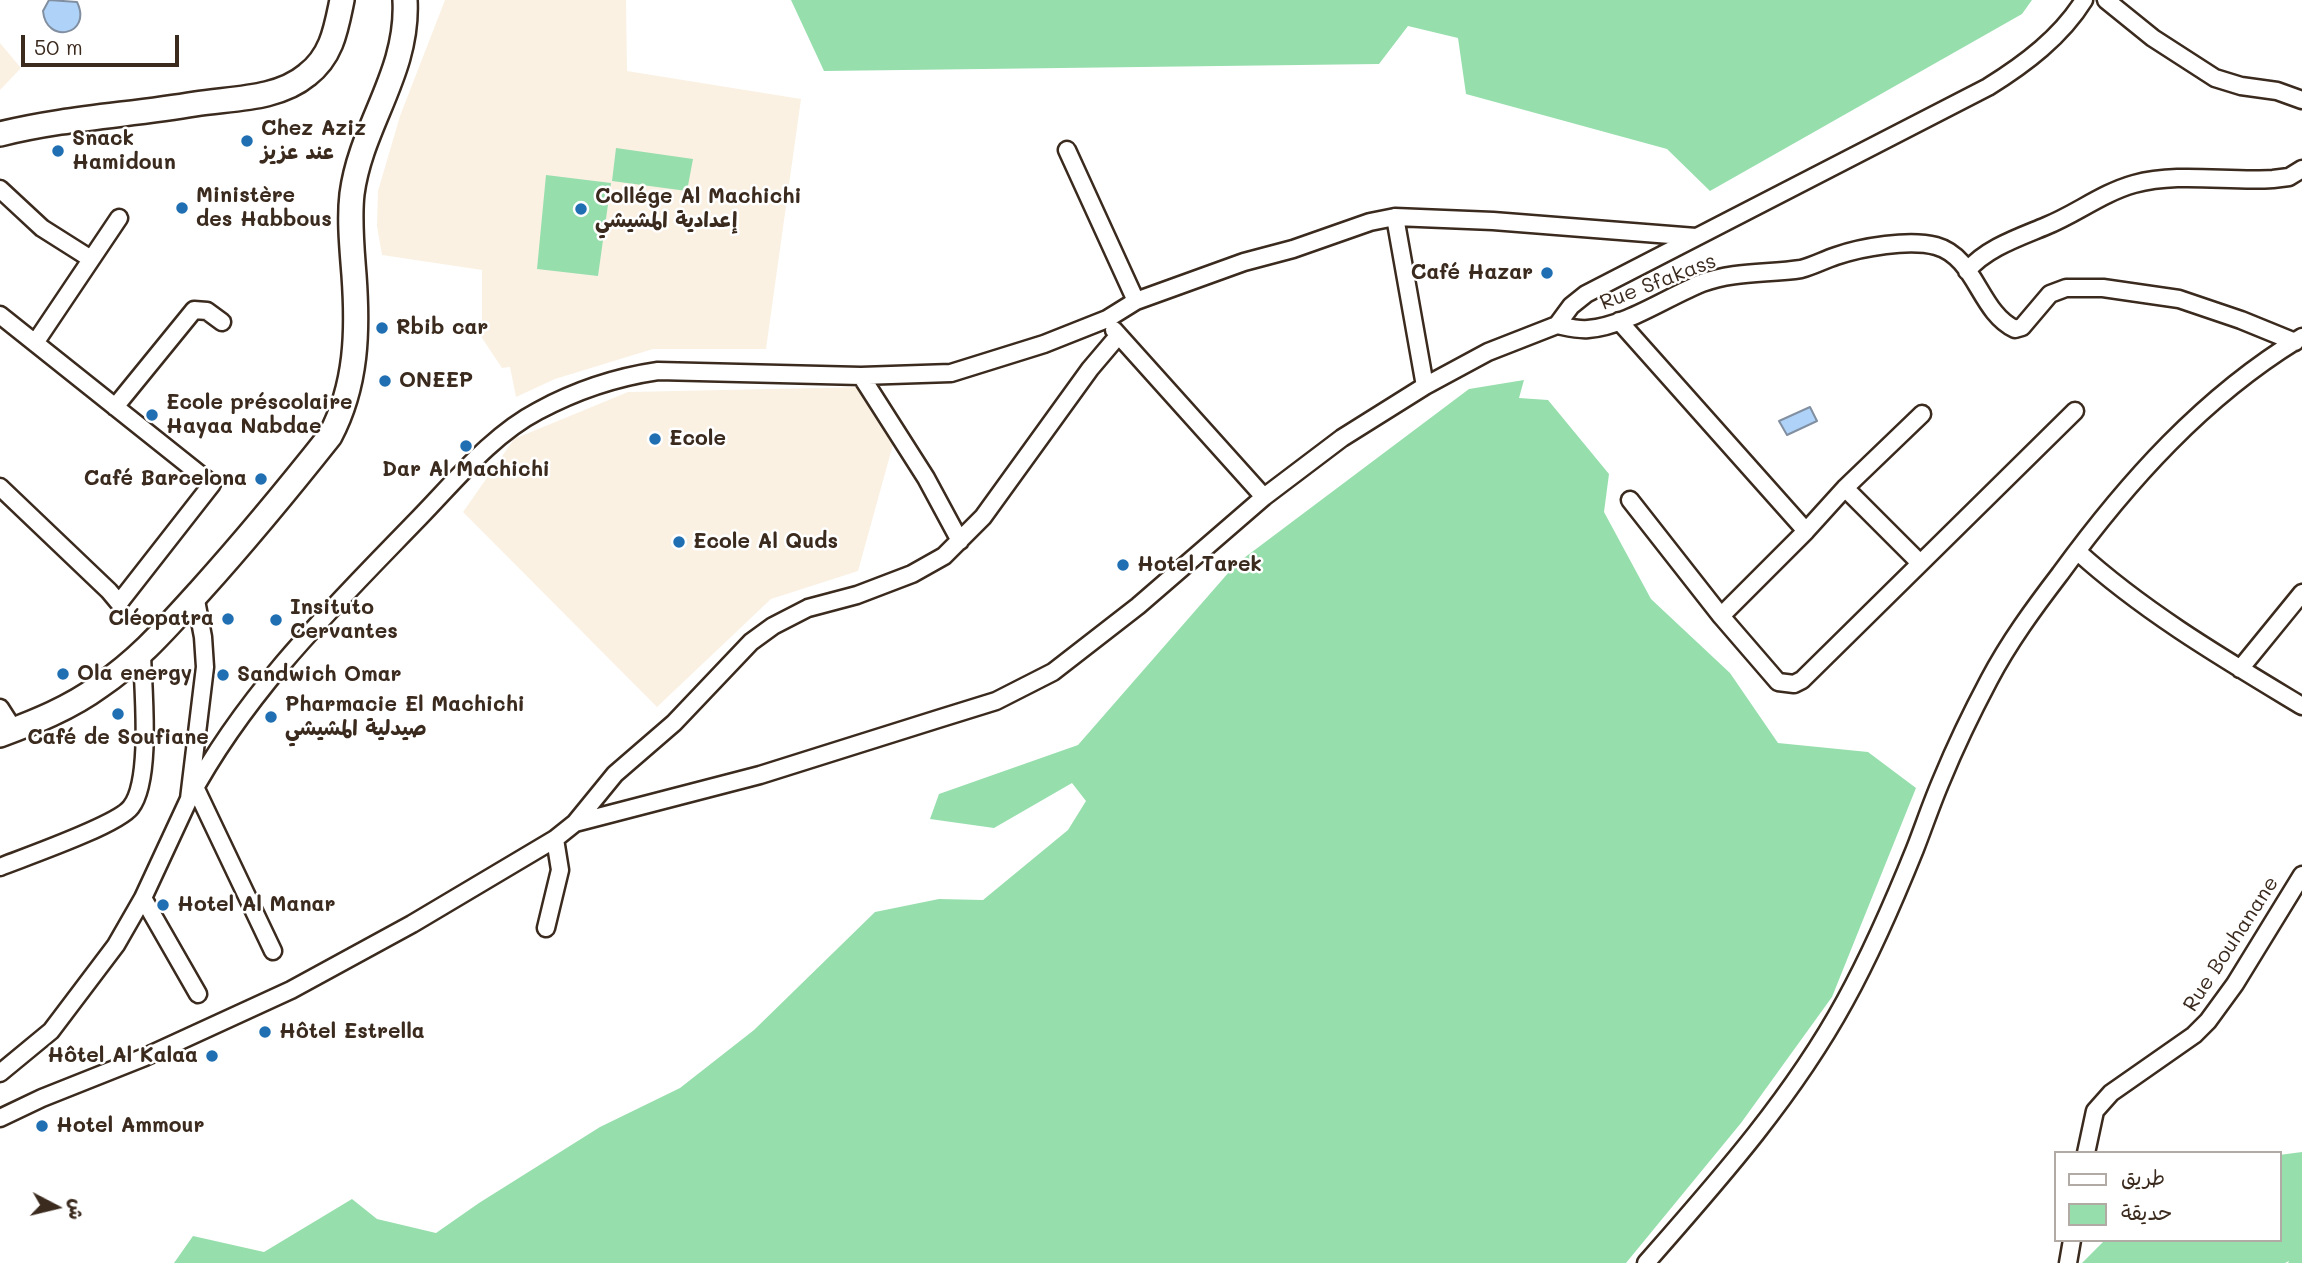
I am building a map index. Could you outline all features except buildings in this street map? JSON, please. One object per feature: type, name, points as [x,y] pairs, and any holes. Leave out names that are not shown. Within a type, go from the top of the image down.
[{"type":"street","points":[[0,134],[82,119],[250,97],[291,86],[308,75],[326,56],[335,33],[342,0]]},
{"type":"street","points":[[0,708],[7,732],[41,720],[98,688],[142,654],[330,436],[350,388],[355,353],[352,196],[366,141],[393,78],[403,44],[405,0]]},
{"type":"street","points":[[575,823],[760,775],[996,701],[1053,672],[1173,577],[1264,497],[1342,438],[1425,386],[1488,352],[1557,325],[1571,306],[1586,293],[1988,87],[2026,62],[2059,32],[2084,0]]},
{"type":"street","points":[[2106,0],[2153,38],[2215,78],[2241,86],[2277,90],[2302,100]]},
{"type":"street","points":[[1067,150],[1136,301]]},
{"type":"street","points":[[1967,271],[1987,254],[2061,220],[2097,199],[2137,183],[2170,178],[2273,179],[2288,177],[2302,169]]},
{"type":"street","points":[[0,189],[42,228],[91,260]]},
{"type":"street","points":[[0,1073],[51,1031],[116,945],[143,898],[192,793],[245,709],[299,644],[492,444],[537,411],[625,376],[658,371],[861,376],[951,373],[1044,344],[1107,319],[1136,301],[1244,262],[1293,249],[1370,222],[1395,217],[1493,221],[1697,237]]},
{"type":"street","points":[[1395,217],[1425,386]]},
{"type":"street","points":[[35,342],[119,218]]},
{"type":"street","name":"Rue Sfakass","points":[[1557,325],[1587,329],[1619,321],[1702,283],[1725,276],[1806,268],[1836,256],[1868,248],[1909,244],[1937,246],[1954,255],[1985,299],[2015,329],[2022,327],[2045,298],[2059,290],[2078,287],[2179,299],[2298,340]]},
{"type":"street","points":[[114,407],[194,310],[207,311],[222,322]]},
{"type":"street","points":[[0,316],[212,484],[119,603],[0,487]]},
{"type":"street","points":[[1107,319],[1118,336],[1170,390],[1264,497]]},
{"type":"street","points":[[1619,321],[1806,531]]},
{"type":"street","points":[[0,1118],[42,1098],[134,1062],[291,990],[412,924],[555,839],[575,823],[615,774],[674,723],[751,642],[773,626],[808,608],[912,574],[944,556],[983,517],[1090,369],[1118,336]]},
{"type":"street","points":[[1646,1263],[1742,1151],[1789,1090],[1832,1023],[1874,945],[1941,781],[1990,678],[2026,619],[2110,509],[2192,420],[2218,396],[2298,340]]},
{"type":"street","points":[[861,376],[926,478],[960,541]]},
{"type":"street","points":[[1630,500],[1721,616],[1778,682],[1794,684],[1802,680],[2076,411]]},
{"type":"street","points":[[1721,616],[1845,488],[1922,414]]},
{"type":"street","points":[[1845,488],[1920,563]]},
{"type":"street","points":[[2077,551],[2115,585],[2240,669],[2302,706]]},
{"type":"street","points":[[2240,669],[2302,593]]},
{"type":"street","points":[[195,595],[203,637],[205,667],[192,793],[272,951]]},
{"type":"street","points":[[0,867],[118,818],[132,807],[144,765],[142,654]]},
{"type":"street","points":[[546,928],[560,870],[555,839]]},
{"type":"street","name":"Rue Bouhanane","points":[[2086,1151],[2095,1111],[2111,1093],[2194,1035],[2208,1021],[2235,984],[2302,875]]},
{"type":"street","points":[[143,898],[198,994]]},
{"type":"street","points":[[2068,1263],[2072,1242]]},
{"type":"shaded area","name":"Collége Al Machichi إعدادية المشيشي","points":[[445,0],[626,0],[627,71],[801,99],[766,349],[653,349],[555,379],[516,397],[510,367],[502,368],[482,338],[482,270],[382,255],[377,226],[378,191],[400,116]]},
{"type":"shaded area","points":[[0,43],[21,68],[0,90]]},
{"type":"shaded area","name":"Ecole Al Quds","points":[[865,387],[894,441],[858,571],[771,599],[657,707],[463,512],[514,439],[628,392]]},
{"type":"green space","points":[[791,0],[2032,0],[2022,14],[1710,191],[1667,149],[1466,94],[1458,38],[1408,26],[1379,64],[824,71]]},
{"type":"green space","points":[[616,148],[693,159],[687,191],[612,181]]},
{"type":"green space","points":[[546,175],[611,183],[598,276],[537,269]]},
{"type":"green space","points":[[1524,380],[1519,398],[1548,400],[1609,474],[1604,512],[1651,599],[1730,673],[1778,743],[1868,752],[1916,788],[1832,997],[1741,1123],[1626,1263],[174,1263],[193,1236],[264,1252],[352,1199],[377,1219],[436,1233],[600,1127],[680,1088],[754,1030],[875,912],[939,899],[983,900],[1068,830],[1086,801],[1072,783],[994,828],[930,819],[939,794],[1078,745],[1236,564],[1469,389]]},
{"type":"green space","points":[[2302,1152],[2302,1263],[2082,1263],[2103,1242],[2281,1242],[2281,1155]]},
{"type":"water","points":[[49,0],[77,2],[79,22],[74,28],[67,32],[52,29],[46,22],[43,11]]},
{"type":"water","points":[[1810,407],[1817,421],[1787,435],[1779,421]]},
{"type":"place","name":"Chez Aziz عند عزيز","points":[[247,141]]},
{"type":"place","name":"Snack Hamidoun","points":[[58,151]]},
{"type":"place","name":"Ministère des Habbous","points":[[182,208]]},
{"type":"place","name":"Collége Al Machichi إعدادية المشيشي","points":[[581,209]]},
{"type":"place","name":"Café Hazar","points":[[1547,273]]},
{"type":"place","name":"Rbib car","points":[[382,328]]},
{"type":"place","name":"ONEEP","points":[[385,381]]},
{"type":"place","name":"Ecole préscolaire Hayaa Nabdae","points":[[152,415]]},
{"type":"place","name":"Ecole","points":[[655,439]]},
{"type":"place","name":"Dar Al Machichi","points":[[466,446]]},
{"type":"place","name":"Café Barcelona","points":[[261,479]]},
{"type":"place","name":"Ecole Al Quds","points":[[679,542]]},
{"type":"place","name":"Hotel Tarek","points":[[1123,565]]},
{"type":"place","name":"Cléopatra","points":[[228,619]]},
{"type":"place","name":"Insituto Cervantes","points":[[276,620]]},
{"type":"place","name":"Ola energy","points":[[63,674]]},
{"type":"place","name":"Sandwich Omar","points":[[223,675]]},
{"type":"place","name":"Café de Soufiane","points":[[118,714]]},
{"type":"place","name":"Pharmacie El Machichi صيدلية المشيشي","points":[[271,717]]},
{"type":"place","name":"Hotel Al Manar","points":[[163,905]]},
{"type":"place","name":"Hôtel Estrella","points":[[265,1032]]},
{"type":"place","name":"Hôtel Al Kalaa","points":[[212,1056]]},
{"type":"place","name":"Hotel Ammour","points":[[42,1126]]}]
